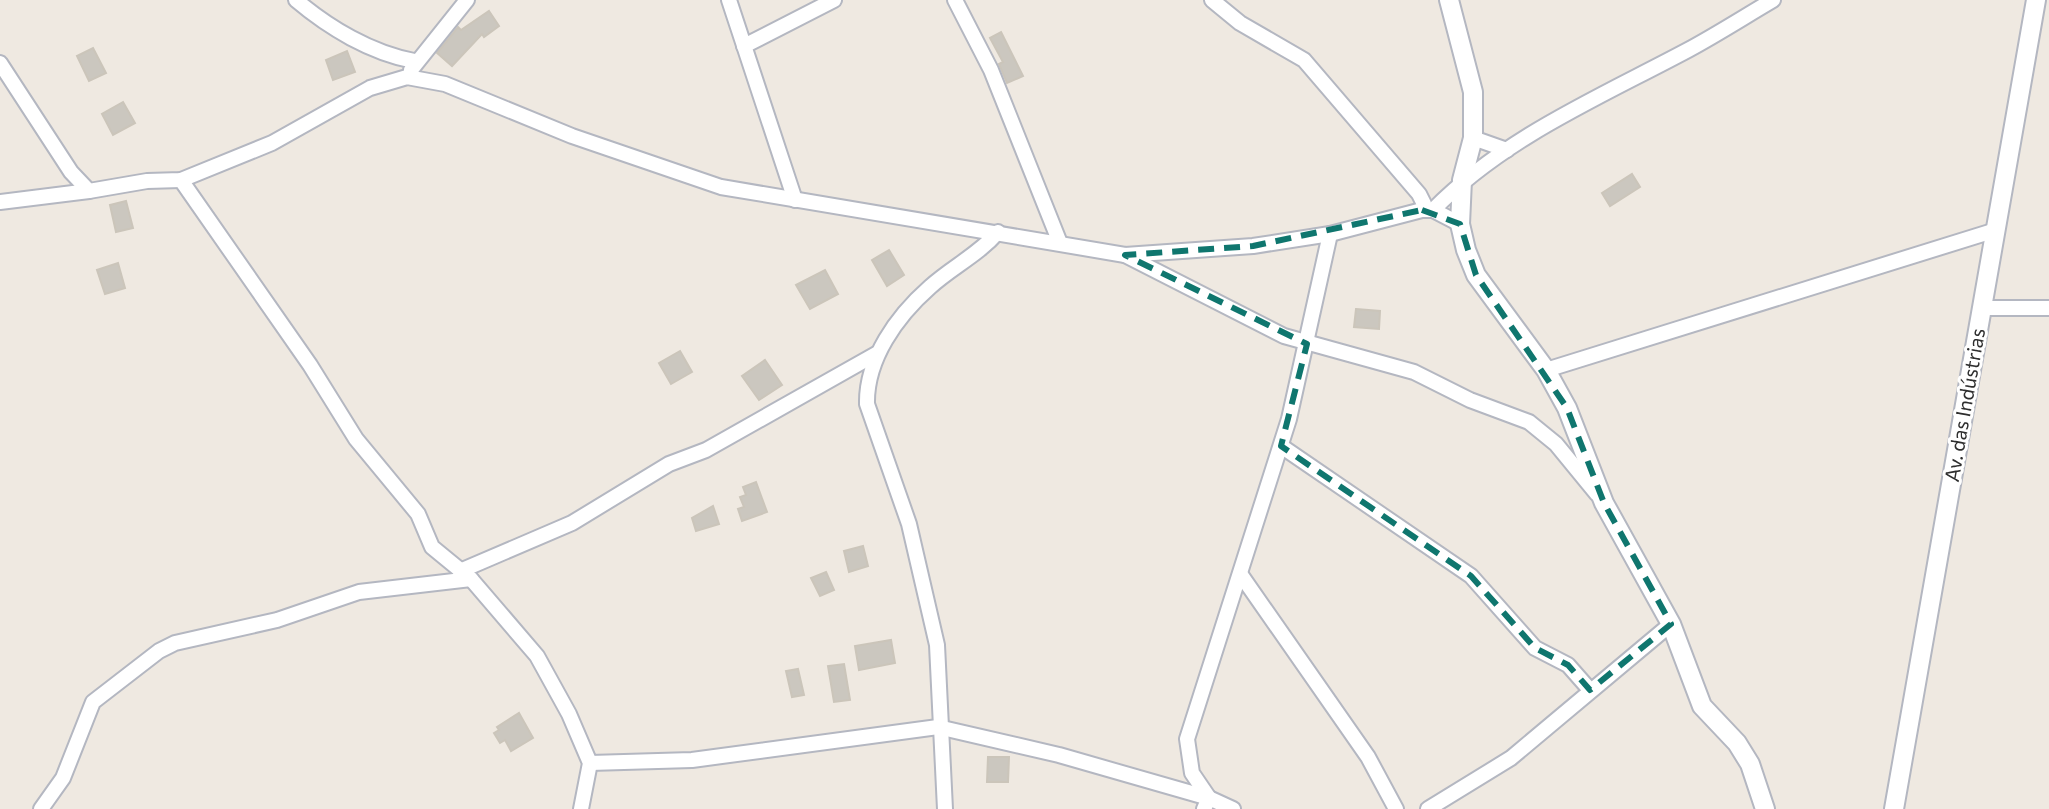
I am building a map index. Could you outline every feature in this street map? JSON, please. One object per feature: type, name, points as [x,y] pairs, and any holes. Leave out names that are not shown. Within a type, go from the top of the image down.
[{"type":"street","points":[[296,0],[322,22],[394,57],[414,61]]},
{"type":"street","points":[[407,77],[414,61],[467,0]]},
{"type":"street","points":[[729,0],[795,200]]},
{"type":"street","points":[[744,46],[834,0]]},
{"type":"street","points":[[955,0],[991,70],[1060,243]]},
{"type":"street","points":[[1212,0],[1240,23],[1304,60],[1419,194],[1427,210],[1460,224]]},
{"type":"street","points":[[1449,0],[1473,92],[1473,138],[1462,180],[1460,224],[1476,275],[1546,370],[1567,408],[1604,503],[1671,624],[1702,706],[1719,728],[1737,743],[1750,764],[1765,809]]},
{"type":"street","points":[[0,202],[147,181],[181,180],[272,143],[370,88],[407,77],[445,84],[572,136],[710,184],[1125,255],[1253,246],[1330,234],[1427,210],[1462,180],[1552,120],[1688,50],[1773,0]]},
{"type":"street","name":"Av. das Indústrias","points":[[1894,809],[2036,0]]},
{"type":"street","points":[[0,63],[71,172],[89,191]]},
{"type":"street","points":[[1473,138],[1507,150]]},
{"type":"street","points":[[181,180],[310,365],[356,439],[418,514],[432,547],[466,575],[537,656],[569,714],[590,763],[581,809]]},
{"type":"street","points":[[1546,370],[1996,230]]},
{"type":"street","points":[[945,809],[938,727],[937,645],[909,524],[867,404],[868,386],[876,354],[909,308],[930,286],[974,256],[998,232]]},
{"type":"street","points":[[1207,804],[1192,773],[1187,739],[1281,446],[1330,234]]},
{"type":"street","points":[[1125,255],[1247,319],[1307,344],[1414,372],[1470,400],[1529,422],[1556,444],[1604,503]]},
{"type":"street","points":[[1982,308],[2049,308]]},
{"type":"street","points":[[41,809],[63,778],[93,702],[159,651],[187,640],[277,620],[359,592],[466,575],[572,523],[669,464],[706,450],[876,354]]},
{"type":"street","points":[[847,371],[868,386]]},
{"type":"street","points":[[1281,446],[1471,576],[1535,648],[1568,665],[1590,690]]},
{"type":"street","points":[[1241,575],[1368,757],[1396,809]]},
{"type":"street","points":[[1428,809],[1511,758],[1671,624]]},
{"type":"street","points":[[590,763],[692,760],[938,727],[1059,755],[1207,804],[1233,809]]},
{"type":"highlighted area","points":[[1422,210],[1460,224],[1476,275],[1567,408],[1604,503],[1671,624],[1590,690],[1568,665],[1535,648],[1471,576],[1281,446],[1307,344],[1125,255],[1253,246]]},
{"type":"building","points":[[489,11],[499,26],[484,37],[482,34],[452,66],[437,53],[458,27],[461,30]]},
{"type":"building","points":[[1001,32],[1023,76],[1007,83],[999,64],[1003,62],[990,38]]},
{"type":"building","points":[[93,48],[106,73],[89,81],[77,56]]},
{"type":"building","points":[[347,51],[355,72],[333,80],[326,60]]},
{"type":"building","points":[[123,102],[135,123],[113,135],[102,114]]},
{"type":"building","points":[[1632,174],[1640,187],[1610,206],[1602,193]]},
{"type":"building","points":[[126,201],[133,228],[116,232],[110,205]]},
{"type":"building","points":[[889,250],[904,275],[887,286],[872,260]]},
{"type":"building","points":[[118,263],[125,288],[105,294],[97,270]]},
{"type":"building","points":[[825,270],[838,294],[810,309],[796,285]]},
{"type":"building","points":[[1356,309],[1380,311],[1379,329],[1354,327]]},
{"type":"building","points":[[680,351],[692,372],[671,384],[659,363]]},
{"type":"building","points":[[765,360],[782,385],[759,400],[742,376]]},
{"type":"building","points":[[756,482],[767,512],[742,521],[738,509],[744,507],[740,497],[746,495],[743,487]]},
{"type":"building","points":[[713,506],[719,524],[696,531],[692,518]]},
{"type":"building","points":[[863,546],[868,566],[849,572],[844,551]]},
{"type":"building","points":[[826,572],[834,590],[820,596],[811,578]]},
{"type":"building","points":[[891,640],[895,663],[859,670],[855,646]]},
{"type":"building","points":[[844,664],[850,700],[834,702],[828,666]]},
{"type":"building","points":[[798,669],[804,695],[792,697],[786,671]]},
{"type":"building","points":[[519,713],[533,738],[511,751],[505,740],[500,743],[494,733],[499,730],[497,727]]},
{"type":"building","points":[[988,757],[1009,757],[1008,782],[987,782]]}]
